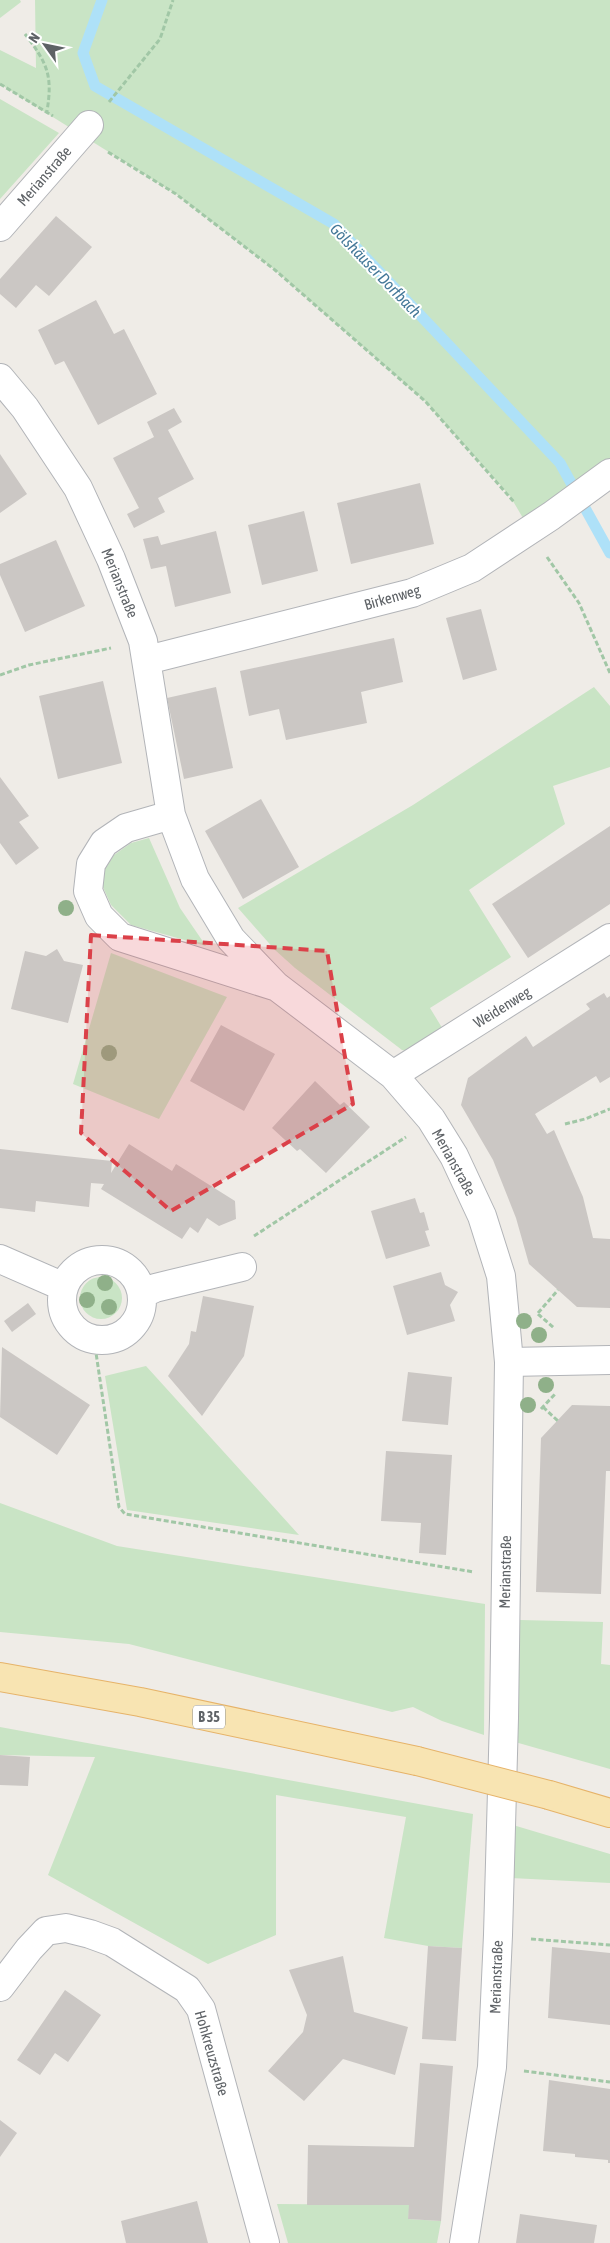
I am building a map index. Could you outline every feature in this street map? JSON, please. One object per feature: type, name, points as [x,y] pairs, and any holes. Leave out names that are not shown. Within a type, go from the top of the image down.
[{"type":"main road","name":"B 35","points":[[0,1677],[140,1702],[417,1761],[610,1813]]},
{"type":"street","name":"Merianstraße","points":[[0,227],[85,130]]},
{"type":"street","name":"Merianstraße","points":[[0,378],[25,408],[78,488],[112,559],[145,651],[152,710],[171,815],[195,879],[231,939],[276,986],[393,1075],[431,1119],[454,1156],[482,1216],[500,1276],[509,1362],[504,1718],[492,2067],[464,2243]]},
{"type":"street","name":"Birkenweg","points":[[145,651],[412,593],[472,568],[541,523],[608,475]]},
{"type":"street","name":"Merianstraße","points":[[171,815],[126,828],[104,844],[91,864],[88,891],[98,916],[120,937],[276,986]]},
{"type":"street","name":"Weidenweg","points":[[393,1075],[486,1011],[610,938]]},
{"type":"street","points":[[0,1259],[64,1287]]},
{"type":"street","points":[[92,1260],[106,1260],[119,1263],[130,1271],[138,1282],[142,1294],[142,1306],[131,1328],[111,1339],[99,1340],[82,1335],[67,1322],[61,1299],[70,1275],[80,1266],[92,1260]]},
{"type":"street","points":[[142,1294],[156,1288],[242,1267]]},
{"type":"street","points":[[509,1362],[610,1360]]},
{"type":"street","name":"Hohkreuzstraße","points":[[0,1987],[29,1949],[46,1931],[66,1928],[112,1942],[187,1989],[201,2009],[265,2243]]},
{"type":"path","points":[[128,80],[160,39],[174,0]]},
{"type":"path","points":[[25,34],[42,56],[51,86],[46,111]]},
{"type":"path","points":[[0,84],[46,111],[85,130],[176,194],[275,270],[424,401],[510,496],[541,523],[555,570],[579,603],[610,673]]},
{"type":"path","points":[[0,675],[28,665],[145,651]]},
{"type":"path","points":[[566,1124],[585,1120],[610,1109]]},
{"type":"path","points":[[242,1267],[244,1243],[431,1119]]},
{"type":"path","points":[[538,1313],[558,1290]]},
{"type":"path","points":[[99,1340],[96,1353],[119,1507],[125,1514],[475,1572]]},
{"type":"path","points":[[543,1407],[558,1420]]},
{"type":"path","points":[[547,1941],[610,1944]]},
{"type":"path","points":[[534,2072],[610,2082]]},
{"type":"highlighted area","points":[[91,935],[327,951],[353,1104],[171,1211],[81,1133]]},
{"type":"green space","points":[[0,0],[20,0],[21,2],[0,18]]},
{"type":"green space","points":[[35,0],[610,0],[610,470],[530,530],[510,496],[425,401],[275,270],[176,194],[0,84],[0,50],[36,68]]},
{"type":"green space","points":[[0,99],[59,133],[0,199]]},
{"type":"green space","points":[[594,687],[610,706],[610,767],[553,786],[565,824],[469,890],[511,957],[430,1008],[444,1031],[412,1052],[402,1050],[295,968],[275,950],[238,908],[413,805]]},
{"type":"green space","points":[[149,838],[180,908],[206,946],[131,925],[111,905],[102,885],[104,871],[114,855],[131,843]]},
{"type":"green space","points":[[111,953],[227,997],[159,1119],[73,1084]]},
{"type":"green space","points":[[97,1277],[105,1277],[116,1283],[122,1298],[116,1313],[105,1319],[97,1319],[86,1313],[80,1302],[80,1294],[86,1283]]},
{"type":"green space","points":[[146,1366],[299,1535],[127,1510],[105,1376]]},
{"type":"green space","points":[[0,1503],[117,1546],[485,1604],[484,1735],[442,1721],[413,1707],[392,1712],[129,1644],[0,1632]]},
{"type":"green space","points":[[520,1620],[603,1622],[601,1664],[610,1665],[610,1769],[515,1742]]},
{"type":"green space","points":[[0,1727],[473,1814],[462,1948],[428,1946],[384,1938],[406,1817],[276,1795],[276,1935],[208,1964],[48,1875],[95,1757],[0,1755]]},
{"type":"green space","points":[[513,1825],[610,1854],[610,1883],[511,1878]]},
{"type":"green space","points":[[277,2204],[410,2205],[408,2219],[441,2221],[437,2243],[288,2243]]},
{"type":"building","points":[[56,216],[92,247],[49,296],[36,285],[16,308],[0,294],[0,279]]},
{"type":"building","points":[[96,300],[114,334],[124,329],[157,394],[98,425],[64,361],[55,365],[38,330]]},
{"type":"building","points":[[174,408],[182,422],[168,430],[194,479],[158,498],[165,512],[134,528],[127,514],[139,508],[113,458],[154,437],[147,422]]},
{"type":"building","points":[[0,454],[27,494],[0,513]]},
{"type":"building","points":[[420,483],[434,544],[351,564],[337,503]]},
{"type":"building","points":[[304,511],[318,571],[262,585],[248,525]]},
{"type":"building","points":[[216,531],[231,593],[175,607],[166,566],[151,569],[143,539],[158,536],[161,545]]},
{"type":"building","points":[[56,540],[85,606],[25,632],[0,575],[0,564]]},
{"type":"building","points":[[481,609],[497,670],[463,680],[446,618]]},
{"type":"building","points":[[394,638],[403,682],[361,692],[367,723],[286,740],[279,709],[249,716],[240,671]]},
{"type":"building","points":[[103,681],[122,763],[58,779],[39,696]]},
{"type":"building","points":[[216,687],[233,768],[184,779],[167,698]]},
{"type":"building","points":[[0,777],[29,816],[19,822],[39,848],[16,865],[0,843]]},
{"type":"building","points":[[261,799],[299,867],[243,899],[205,831]]},
{"type":"building","points":[[610,826],[610,904],[528,958],[492,904]]},
{"type":"building","points":[[57,949],[64,961],[83,965],[68,1023],[11,1009],[25,951],[46,956]]},
{"type":"building","points":[[604,993],[607,998],[610,996],[610,1077],[600,1083],[596,1076],[535,1114],[547,1134],[554,1130],[583,1197],[593,1238],[610,1239],[610,1308],[577,1307],[529,1264],[516,1218],[493,1160],[461,1105],[468,1078],[526,1036],[533,1047],[590,1009],[586,1004]]},
{"type":"building","points":[[221,1025],[275,1054],[244,1111],[190,1081]]},
{"type":"building","points":[[315,1081],[340,1105],[344,1102],[370,1127],[326,1173],[300,1149],[297,1151],[272,1128]]},
{"type":"building","points":[[129,1144],[172,1171],[176,1164],[235,1201],[236,1219],[219,1226],[207,1218],[198,1233],[190,1227],[182,1239],[101,1189],[104,1184],[91,1183],[89,1207],[36,1201],[35,1212],[0,1208],[0,1149],[112,1161],[111,1173]]},
{"type":"building","points":[[415,1198],[420,1213],[424,1212],[429,1230],[425,1231],[430,1246],[386,1259],[371,1211]]},
{"type":"building","points":[[441,1272],[445,1285],[458,1292],[450,1305],[455,1321],[407,1335],[393,1286]]},
{"type":"building","points":[[203,1296],[254,1306],[244,1356],[202,1416],[168,1376],[189,1344],[191,1331],[196,1332]]},
{"type":"building","points":[[28,1303],[36,1314],[12,1332],[4,1321]]},
{"type":"building","points":[[2,1347],[90,1405],[57,1455],[0,1417]]},
{"type":"building","points":[[408,1372],[452,1377],[448,1425],[402,1421]]},
{"type":"building","points":[[572,1405],[610,1406],[610,1471],[606,1471],[601,1594],[536,1592],[541,1438]]},
{"type":"building","points":[[386,1451],[452,1455],[446,1555],[419,1553],[421,1523],[381,1521]]},
{"type":"building","points":[[0,1755],[30,1757],[28,1786],[0,1785]]},
{"type":"building","points":[[428,1946],[462,1948],[456,2041],[422,2039]]},
{"type":"building","points":[[552,1947],[610,1953],[610,2025],[548,2018]]},
{"type":"building","points":[[343,1956],[354,2012],[408,2027],[395,2075],[343,2059],[304,2101],[268,2071],[303,2032],[307,2015],[289,1970]]},
{"type":"building","points":[[65,1990],[101,2015],[68,2062],[55,2053],[40,2075],[17,2060]]},
{"type":"building","points":[[420,2063],[453,2066],[441,2221],[408,2219],[409,2205],[307,2205],[308,2145],[414,2147]]},
{"type":"building","points":[[549,2080],[610,2089],[610,2163],[608,2163],[608,2160],[575,2157],[575,2154],[543,2151]]},
{"type":"building","points":[[0,2120],[17,2133],[0,2157]]},
{"type":"building","points":[[197,2201],[208,2243],[126,2243],[121,2221]]},
{"type":"building","points":[[520,2214],[597,2225],[594,2243],[516,2243]]},
{"type":"waterway","name":"Gölshäuser Dorfbach","points":[[102,0],[83,53],[95,86],[334,224],[560,463],[610,553]]}]
